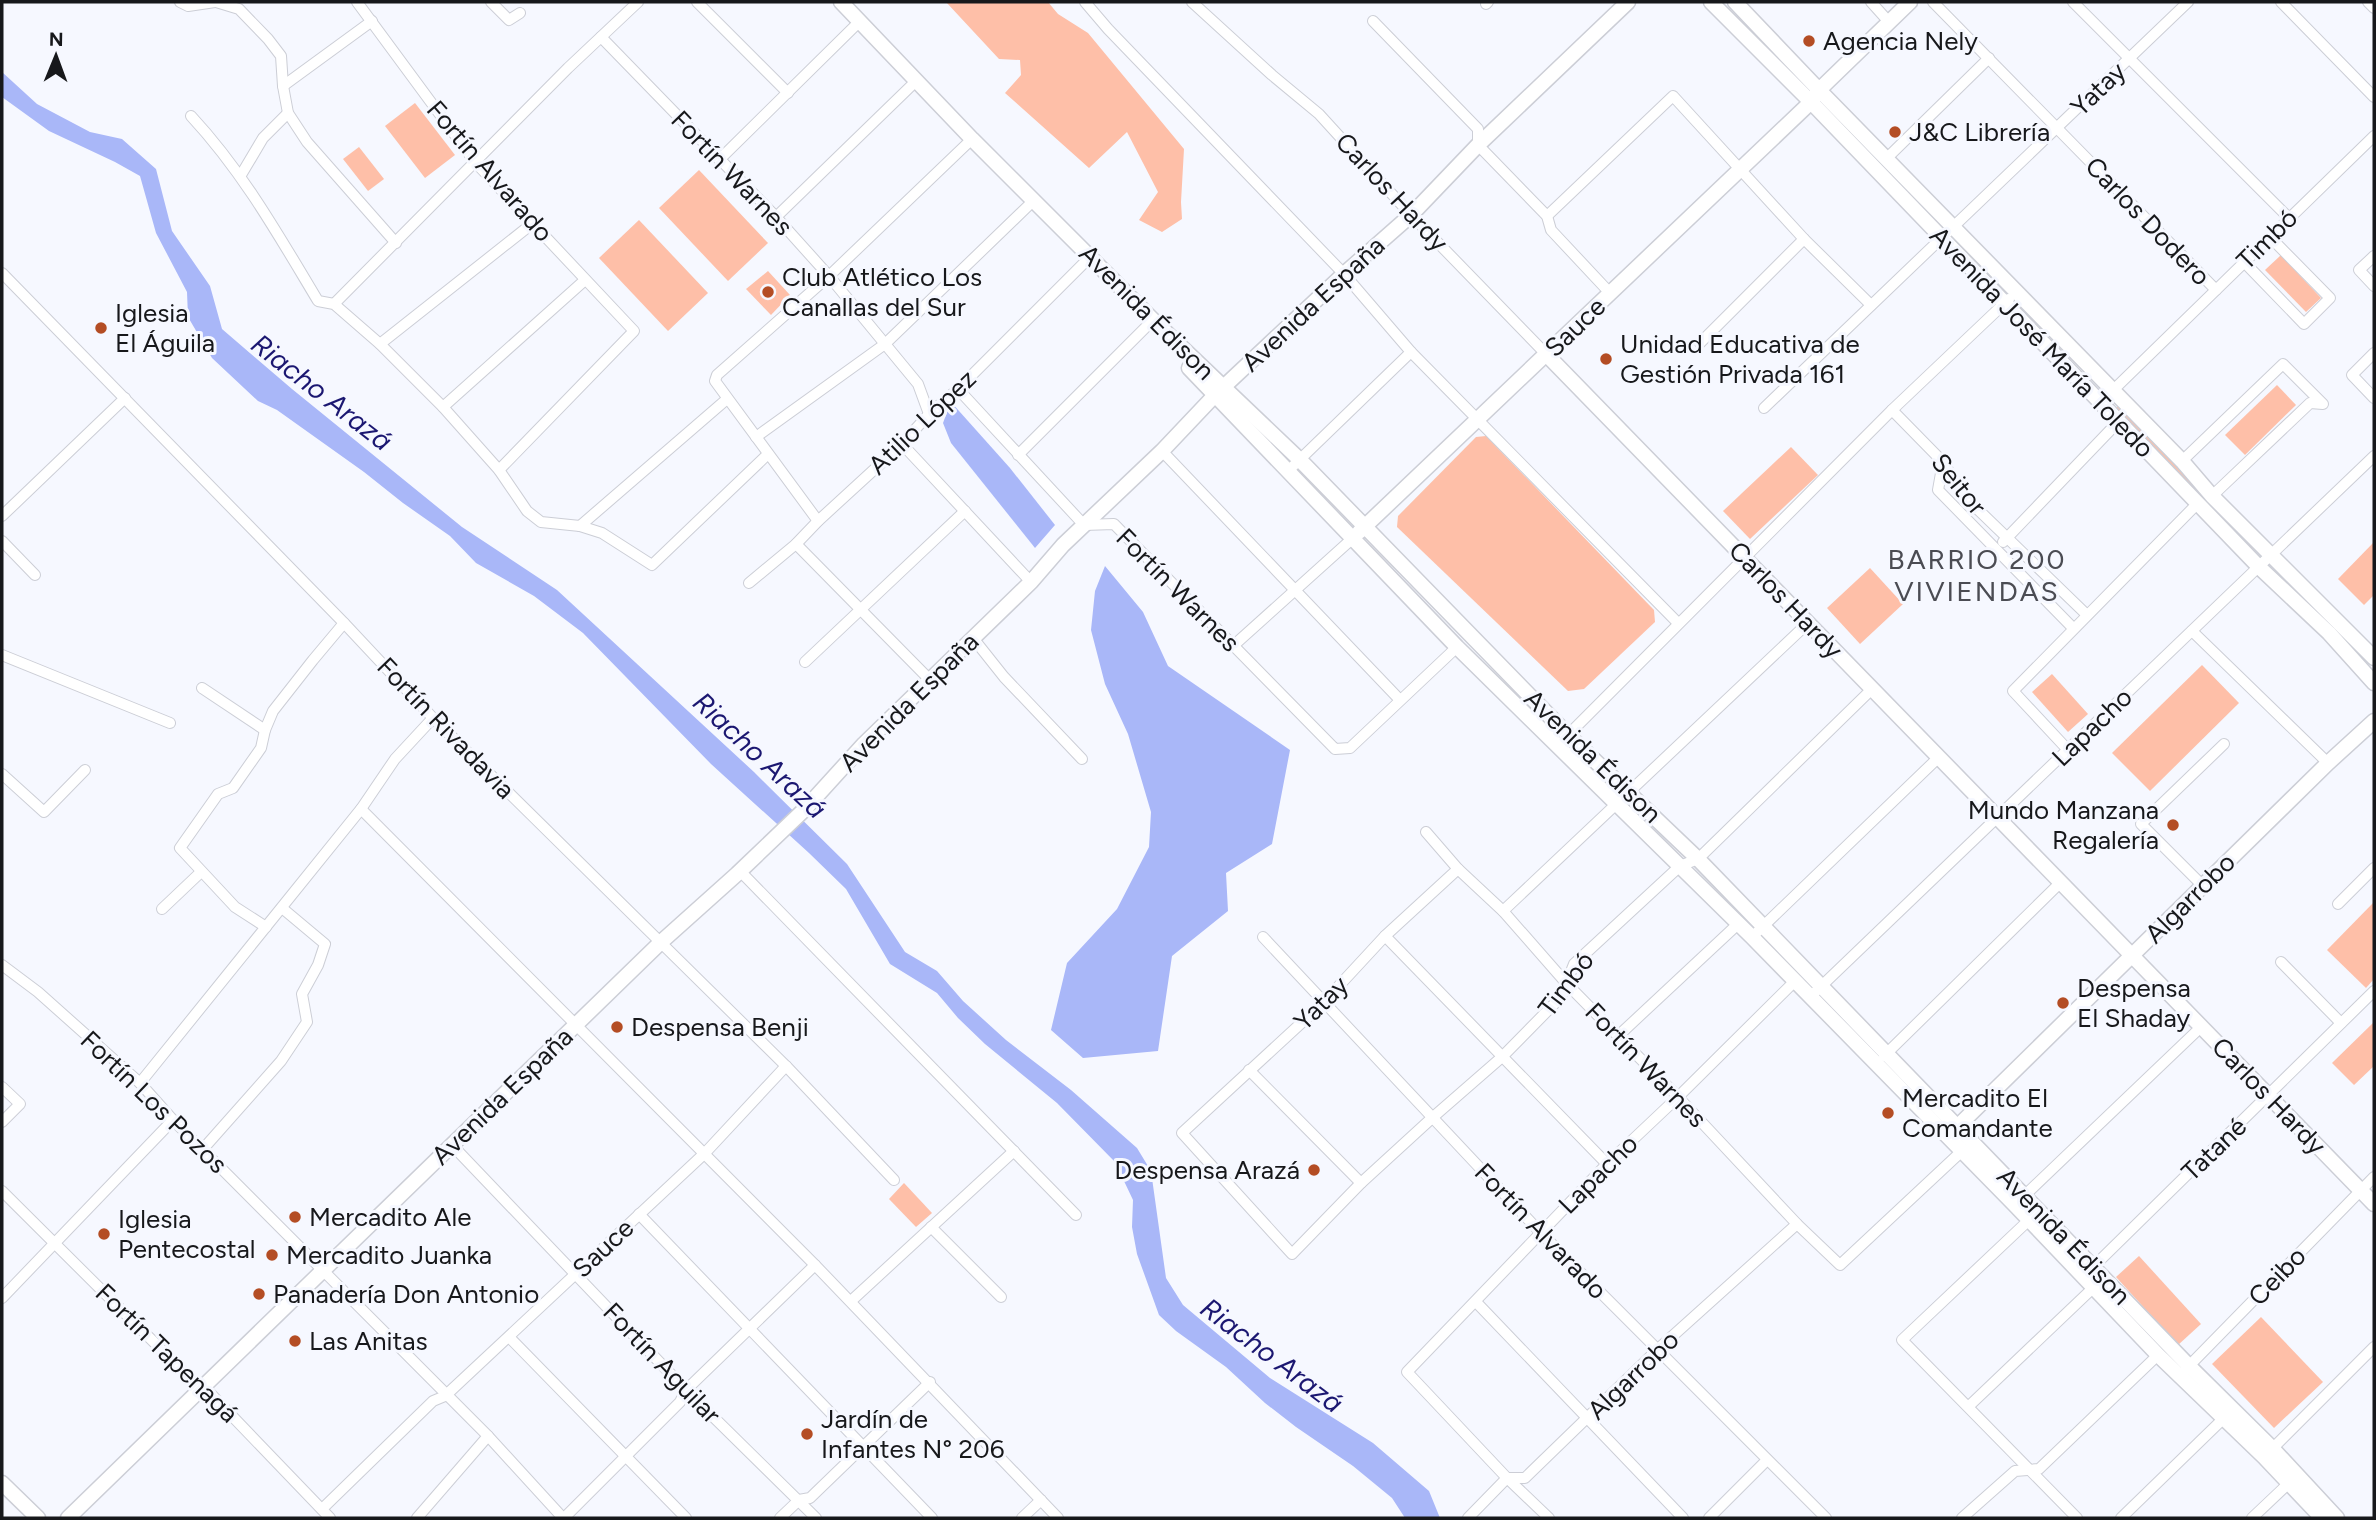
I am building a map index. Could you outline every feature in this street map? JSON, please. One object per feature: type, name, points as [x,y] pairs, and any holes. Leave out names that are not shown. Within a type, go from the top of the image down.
[{"type":"main road","name":"Avenida Édison","points":[[831,2],[857,24],[970,141],[1028,206],[1089,258]]},
{"type":"main road","name":"Avenida Édison","points":[[841,2],[857,24],[912,85],[1089,258],[1294,465],[1366,525],[1568,735],[1698,859],[1887,1052],[1953,1132],[1962,1151],[2020,1199],[2029,1220],[2088,1271],[2093,1288],[2158,1355],[2185,1371],[2224,1418],[2268,1453],[2289,1483],[2322,1518]]},
{"type":"main road","name":"Avenida España","points":[[68,1518],[660,943],[804,810],[864,744],[1031,582],[1046,562],[1162,451],[1220,391],[1411,215],[1478,145],[1628,2]]},
{"type":"main road","name":"Avenida José María Toledo","points":[[1711,2],[1887,158],[2182,461],[2212,496],[2374,658]]},
{"type":"main road","name":"Avenida José María Toledo","points":[[1735,2],[1941,238],[2259,567],[2329,633],[2374,683]]},
{"type":"main road","name":"Sauce","points":[[1353,538],[1740,169],[1910,2]]},
{"type":"main road","name":"Carlos Hardy","points":[[1546,354],[2374,1204]]},
{"type":"main road","name":"Avenida Édison","points":[[1294,465],[1353,538],[1457,647],[1617,802],[1875,1064],[1953,1132],[2185,1371],[2337,1518]]},
{"type":"main road","name":"Algarrobo","points":[[1953,1132],[2202,885],[2374,722]]},
{"type":"main road","points":[[2,1483],[38,1518]]},
{"type":"street","points":[[180,2],[188,6],[216,2],[239,9],[268,39],[281,56],[283,86],[289,113],[307,142],[396,243]]},
{"type":"street","name":"Fortín Alvarado","points":[[357,2],[475,162],[634,331],[499,470]]},
{"type":"street","points":[[491,2],[509,20],[520,13]]},
{"type":"street","points":[[334,304],[568,68],[638,2]]},
{"type":"street","points":[[698,2],[788,93]]},
{"type":"street","points":[[1085,2],[1344,274],[1411,352],[1678,623]]},
{"type":"street","name":"Carlos Hardy","points":[[1192,2],[1319,114],[1411,215],[1546,354]]},
{"type":"street","points":[[1871,2],[1889,22]]},
{"type":"street","name":"Carlos Dodero","points":[[1933,2],[2216,290]]},
{"type":"street","points":[[2073,2],[2131,57],[2289,218]]},
{"type":"street","name":"Yatay","points":[[1764,408],[2188,2]]},
{"type":"street","points":[[2281,2],[2374,97]]},
{"type":"street","points":[[2368,2],[2374,8]]},
{"type":"street","points":[[283,86],[372,21]]},
{"type":"street","points":[[1373,21],[1478,129],[1478,145],[1546,216],[1551,230],[1610,293]]},
{"type":"street","points":[[719,160],[857,24]]},
{"type":"street","name":"Fortín Warnes","points":[[601,37],[829,276],[918,384],[929,414]]},
{"type":"street","points":[[1887,158],[1989,58]]},
{"type":"street","points":[[776,218],[912,85]]},
{"type":"street","points":[[1546,216],[1674,96],[1804,239],[1871,305]]},
{"type":"street","points":[[241,175],[263,138],[289,113]]},
{"type":"street","points":[[191,116],[241,175],[318,300],[334,304],[380,344],[443,407],[499,470],[527,511],[541,522],[580,526],[602,533],[652,565],[768,454]]},
{"type":"street","name":"Timbó","points":[[2101,401],[2374,136]]},
{"type":"street","points":[[818,521],[715,382],[717,374],[829,276],[970,141]]},
{"type":"street","points":[[755,437],[885,344],[1028,206]]},
{"type":"street","points":[[380,344],[533,223]]},
{"type":"street","points":[[2244,262],[2304,324],[2330,298],[2270,237]]},
{"type":"street","points":[[1700,343],[1804,239]]},
{"type":"street","points":[[2374,257],[2360,270],[2374,286]]},
{"type":"street","name":"Atilio López","points":[[749,583],[796,544],[902,444],[929,414],[958,389],[1089,258]]},
{"type":"street","name":"Fortín Rivadavia","points":[[2,273],[344,623],[433,718],[786,1066],[894,1180]]},
{"type":"street","points":[[443,407],[585,281]]},
{"type":"street","points":[[1557,745],[1892,410],[2017,292]]},
{"type":"street","points":[[1018,455],[1151,323]]},
{"type":"street","points":[[1294,465],[1411,352]]},
{"type":"street","points":[[2374,353],[2352,375],[2374,398]]},
{"type":"street","points":[[2182,461],[2283,363],[2323,404],[2309,403],[2212,496]]},
{"type":"street","name":"Fortín Warnes","points":[[958,389],[1084,525],[1114,524],[1335,749],[1350,748],[1400,700]]},
{"type":"street","points":[[2,516],[125,398]]},
{"type":"street","points":[[580,526],[727,399]]},
{"type":"street","name":"Seitor","points":[[1892,410],[1943,462],[1965,497],[2087,615]]},
{"type":"street","points":[[1996,550],[2119,421]]},
{"type":"street","points":[[902,444],[1031,582]]},
{"type":"street","points":[[1162,451],[1400,700],[1457,647]]},
{"type":"street","name":"Lapacho","points":[[1810,998],[2374,456]]},
{"type":"street","name":"Seitor","points":[[1943,462],[1938,489],[2073,628]]},
{"type":"street","points":[[2068,750],[2013,691],[2198,503]]},
{"type":"street","points":[[805,662],[965,511]]},
{"type":"street","name":"Sauce","points":[[1233,646],[1353,538]]},
{"type":"street","points":[[2,541],[35,575]]},
{"type":"street","points":[[796,544],[930,680]]},
{"type":"street","points":[[265,927],[235,907],[180,848],[218,794],[233,788],[261,748],[273,711],[344,623]]},
{"type":"street","points":[[1503,911],[1808,623]]},
{"type":"street","points":[[2192,631],[2328,763]]},
{"type":"street","points":[[973,638],[1004,677],[1082,759]]},
{"type":"street","points":[[2,655],[170,723]]},
{"type":"street","points":[[202,688],[265,730]]},
{"type":"street","name":"Timbó","points":[[1292,1254],[1361,1183],[1502,1057],[1561,997],[1574,964],[1680,866],[1698,859],[1872,689]]},
{"type":"street","points":[[140,1083],[361,809],[396,759],[433,718]]},
{"type":"street","points":[[2202,885],[2141,824],[2224,744]]},
{"type":"street","points":[[1752,937],[1939,757]]},
{"type":"street","points":[[2,775],[44,812],[85,770]]},
{"type":"street","points":[[361,809],[705,1153],[1058,1518]]},
{"type":"street","name":"Fortín Warnes","points":[[1426,832],[1458,870],[1503,911],[1567,984],[1797,1224],[1840,1265],[1962,1151]]},
{"type":"street","points":[[2338,904],[2374,868]]},
{"type":"street","name":"Yatay","points":[[1292,1254],[1182,1133],[1324,1003],[1385,936],[1458,870]]},
{"type":"street","points":[[740,871],[1076,1215]]},
{"type":"street","points":[[162,909],[201,872]]},
{"type":"street","points":[[1875,1064],[2061,882]]},
{"type":"street","points":[[202,1149],[281,1062],[307,1022],[302,995],[326,944],[282,908]]},
{"type":"street","points":[[1618,1037],[1738,924]]},
{"type":"street","points":[[1385,936],[1606,1164]]},
{"type":"street","name":"Fortín Alvarado","points":[[1263,937],[1540,1232],[1826,1518]]},
{"type":"street","points":[[2281,962],[2341,1023]]},
{"type":"street","name":"Fortín Los Pozos","points":[[2,965],[38,992],[140,1083],[173,1120],[488,1436],[563,1518]]},
{"type":"street","name":"Lapacho","points":[[1507,1478],[1407,1372],[1606,1164],[1794,982]]},
{"type":"street","name":"Tatané","points":[[2088,1271],[2374,991]]},
{"type":"street","points":[[2020,1199],[2201,1027]]},
{"type":"street","name":"Sauce","points":[[323,1509],[433,1401],[445,1395],[509,1337],[574,1273],[705,1153],[786,1066]]},
{"type":"street","points":[[1249,1070],[1361,1183]]},
{"type":"street","points":[[2,1087],[20,1104],[2,1122]]},
{"type":"street","points":[[2,1298],[173,1120]]},
{"type":"street","name":"Fortín Aguilar","points":[[452,1145],[686,1390],[816,1518]]},
{"type":"street","points":[[850,1301],[1014,1151]]},
{"type":"street","name":"Ceibo","points":[[2185,1371],[2374,1177]]},
{"type":"street","name":"Fortín Tapenagá","points":[[2,1191],[201,1389],[209,1392],[330,1518]]},
{"type":"street","points":[[639,1214],[932,1518]]},
{"type":"street","points":[[2029,1220],[1902,1340],[2077,1518]]},
{"type":"street","name":"Algarrobo","points":[[1468,1518],[1507,1478],[1525,1478],[1657,1350],[1797,1224]]},
{"type":"street","points":[[931,1227],[1002,1297]]},
{"type":"street","points":[[563,1518],[680,1402],[686,1390],[815,1265]]},
{"type":"street","points":[[1969,1406],[2093,1288]]},
{"type":"street","points":[[1476,1302],[1683,1518]]},
{"type":"street","points":[[509,1337],[686,1518]]},
{"type":"street","points":[[2268,1453],[2374,1347]]},
{"type":"street","points":[[1962,1518],[2015,1471],[2039,1469],[2158,1355]]},
{"type":"street","points":[[780,1518],[799,1500],[810,1499],[929,1382]]},
{"type":"street","points":[[2121,1518],[2224,1418]]},
{"type":"street","points":[[417,1518],[488,1436]]},
{"type":"street","points":[[1709,1518],[1767,1460]]},
{"type":"street","points":[[1507,1478],[1549,1518]]},
{"type":"street","points":[[2252,1518],[2289,1483]]},
{"type":"street","points":[[1022,1518],[1041,1500]]},
{"type":"shaded area","points":[[946,2],[1048,2],[1058,14],[1088,33],[1184,149],[1182,219],[1162,232],[1139,220],[1158,192],[1127,132],[1089,168],[1005,93],[1021,75],[1020,60],[999,59]]},
{"type":"shaded area","points":[[415,103],[455,155],[425,178],[385,126]]},
{"type":"shaded area","points":[[359,147],[384,179],[368,191],[343,159]]},
{"type":"shaded area","points":[[699,170],[768,243],[728,281],[659,208]]},
{"type":"shaded area","points":[[639,220],[708,293],[668,331],[599,258]]},
{"type":"shaded area","points":[[2281,255],[2321,298],[2306,312],[2265,270]]},
{"type":"shaded area","name":"Club Atlético Los Canallas del Sur","points":[[768,271],[790,295],[771,315],[746,289]]},
{"type":"shaded area","points":[[2277,385],[2296,405],[2245,455],[2225,435]]},
{"type":"shaded area","points":[[2119,405],[2255,547],[2252,549],[2116,408]]},
{"type":"shaded area","points":[[1486,436],[1654,610],[1655,622],[1584,689],[1568,691],[1397,527],[1398,516],[1476,437]]},
{"type":"shaded area","points":[[1791,447],[1818,475],[1750,539],[1723,511]]},
{"type":"shaded area","points":[[2374,542],[2374,595],[2364,605],[2338,579]]},
{"type":"shaded area","points":[[1870,568],[1903,604],[1860,644],[1827,608]]},
{"type":"shaded area","points":[[2202,665],[2239,703],[2150,791],[2112,753]]},
{"type":"shaded area","points":[[2052,674],[2088,714],[2068,732],[2032,692]]},
{"type":"shaded area","points":[[2374,902],[2374,979],[2366,988],[2327,950]]},
{"type":"shaded area","points":[[2374,1022],[2374,1066],[2354,1085],[2332,1063]]},
{"type":"shaded area","points":[[904,1183],[932,1213],[916,1227],[889,1199]]},
{"type":"shaded area","points":[[2139,1256],[2201,1324],[2178,1345],[2116,1277]]},
{"type":"shaded area","points":[[2261,1317],[2323,1382],[2274,1428],[2212,1364]]},
{"type":"water","points":[[2,72],[37,104],[90,132],[122,139],[156,169],[172,231],[210,286],[222,329],[462,527],[557,590],[754,772],[847,864],[905,952],[937,971],[963,1001],[1006,1040],[1071,1090],[1137,1148],[1151,1171],[1166,1278],[1183,1305],[1270,1378],[1373,1443],[1429,1491],[1440,1518],[1405,1518],[1392,1498],[1353,1466],[1265,1403],[1226,1367],[1176,1331],[1159,1315],[1137,1254],[1132,1227],[1133,1200],[1115,1162],[1057,1103],[985,1044],[937,993],[890,964],[846,889],[711,764],[583,633],[534,596],[476,563],[450,536],[364,472],[277,410],[258,401],[212,358],[188,317],[187,292],[156,233],[140,176],[49,131],[2,97]]},
{"type":"water","points":[[951,402],[1010,468],[1055,525],[1035,548],[951,443],[943,423]]},
{"type":"water","points":[[1105,566],[1143,612],[1168,666],[1290,750],[1272,844],[1226,873],[1228,911],[1172,956],[1158,1051],[1083,1058],[1051,1030],[1067,963],[1117,909],[1149,847],[1151,812],[1128,734],[1105,684],[1091,630],[1095,591]]},
{"type":"place","name":"Agencia Nely","points":[[1809,41]]},
{"type":"place","name":"J&C Librería","points":[[1895,132]]},
{"type":"place","name":"Club Atlético Los Canallas del Sur","points":[[768,292]]},
{"type":"place","name":"Iglesia El Águila","points":[[101,328]]},
{"type":"place","name":"Unidad Educativa de Gestión Privada 161","points":[[1606,359]]},
{"type":"place","name":"Mundo Manzana Regalería","points":[[2173,825]]},
{"type":"place","name":"Despensa El Shaday","points":[[2063,1003]]},
{"type":"place","name":"Despensa Benji","points":[[617,1027]]},
{"type":"place","name":"Mercadito El Comandante","points":[[1888,1113]]},
{"type":"place","name":"Despensa Arazá","points":[[1314,1170]]},
{"type":"place","name":"Mercadito Ale","points":[[295,1217]]},
{"type":"place","name":"Iglesia Pentecostal","points":[[104,1234]]},
{"type":"place","name":"Mercadito Juanka","points":[[272,1255]]},
{"type":"place","name":"Panadería Don Antonio","points":[[259,1294]]},
{"type":"place","name":"Las Anitas","points":[[295,1341]]},
{"type":"place","name":"Jardín de Infantes N° 206","points":[[807,1434]]},
{"type":"district","name":"BARRIO 200 VIVIENDAS","points":[[1977,575]]},
{"type":"water label","name":"Riacho Arazá","points":[[322,392]]},
{"type":"water label","name":"Riacho Arazá","points":[[760,755]]},
{"type":"water label","name":"Riacho Arazá","points":[[1272,1355]]}]
